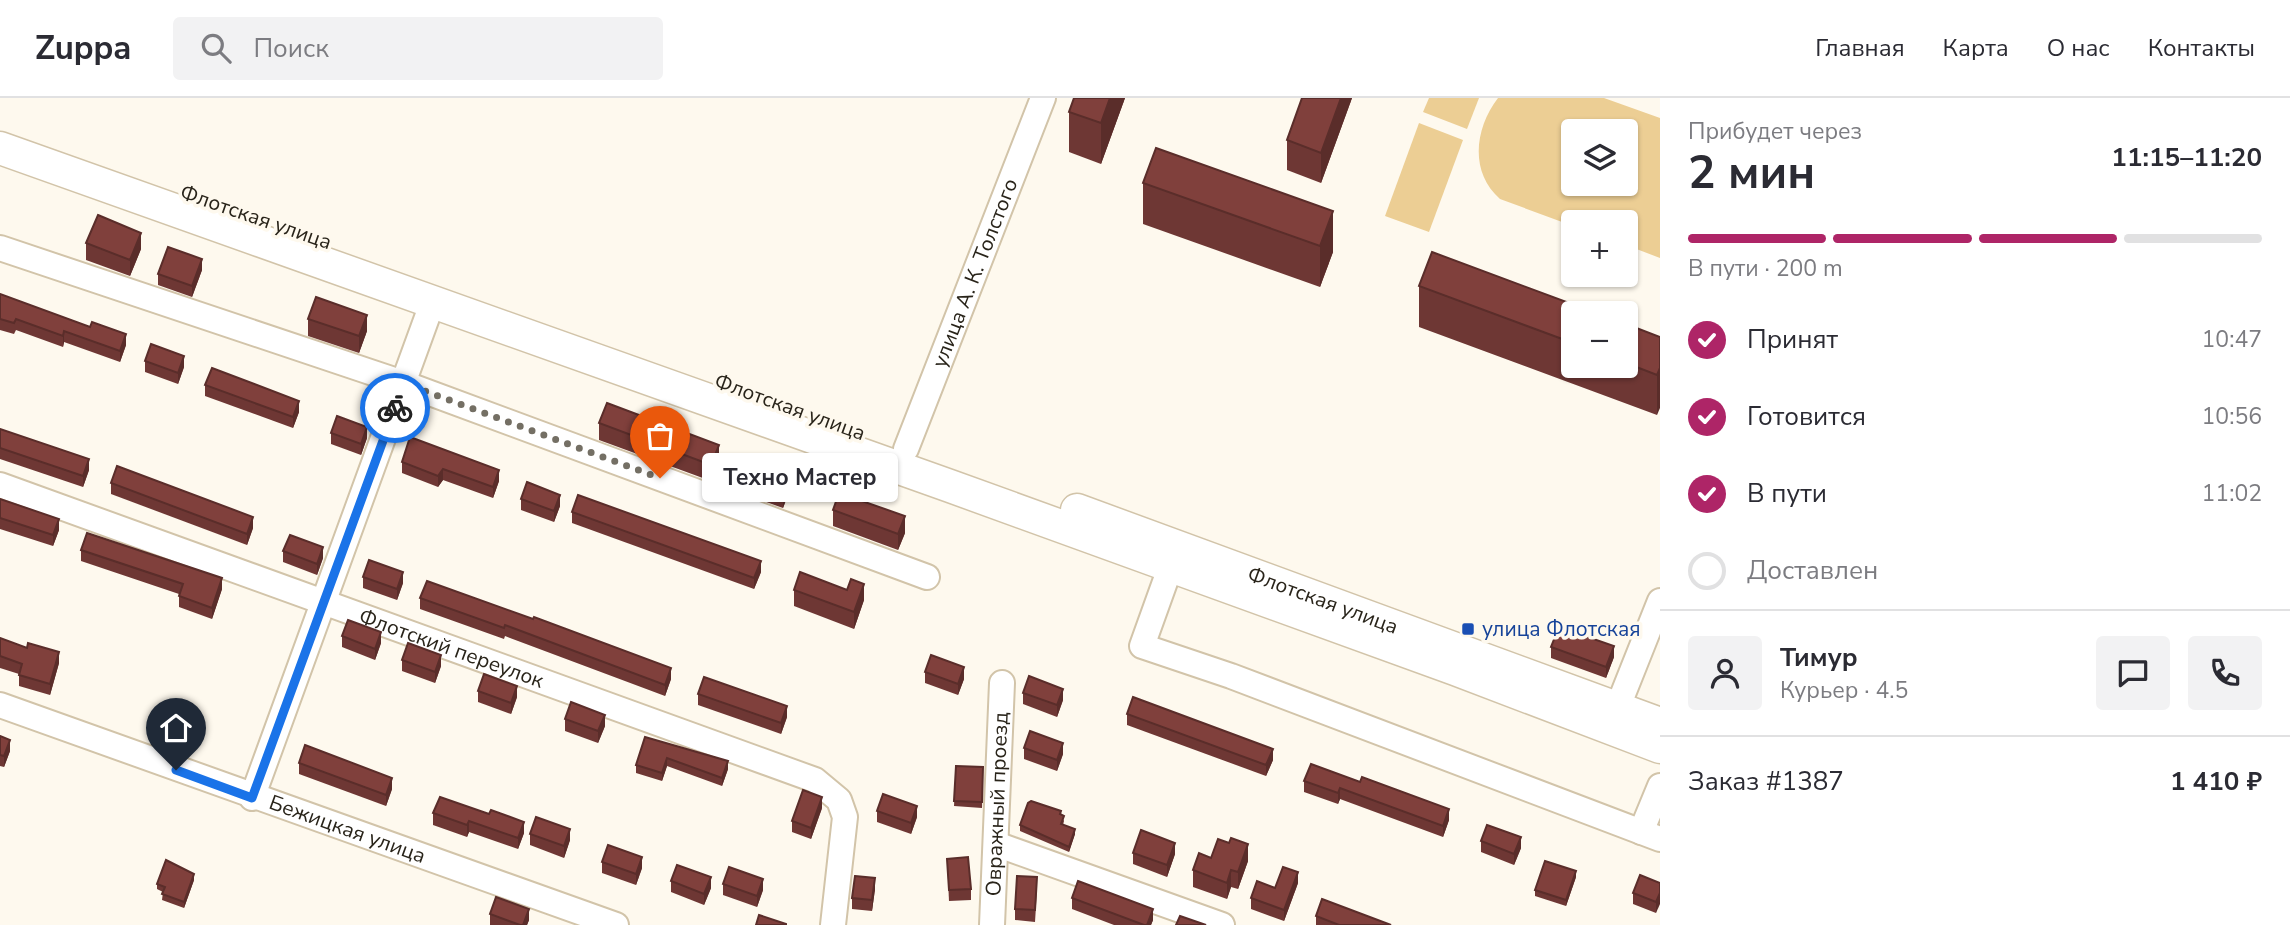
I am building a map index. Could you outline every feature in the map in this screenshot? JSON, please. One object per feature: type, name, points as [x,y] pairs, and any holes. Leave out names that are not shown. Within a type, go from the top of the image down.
[{"type":"main road","name":"Флотская улица","points":[[0,128],[906,449],[1614,717],[1660,747]]},
{"type":"main road","name":"Флотская улица","points":[[0,148],[1455,669],[1614,717],[1660,724]]},
{"type":"street","name":"улица А. К. Толстого","points":[[906,449],[1043,98]]},
{"type":"street","points":[[0,248],[403,383],[927,577]]},
{"type":"street","points":[[252,798],[433,301]]},
{"type":"street","name":"Флотский переулок","points":[[0,485],[814,780],[839,800],[845,817],[833,925]]},
{"type":"street","points":[[1170,568],[1142,646],[1231,676],[1651,836],[1660,786]]},
{"type":"street","points":[[1614,717],[1660,601]]},
{"type":"street","name":"Овражный проезд","points":[[992,925],[1002,683]]},
{"type":"street","name":"Бежицкая улица","points":[[0,705],[252,798],[616,925]]},
{"type":"street","points":[[996,844],[1222,925]]},
{"type":"shaded area","points":[[1429,98],[1479,98],[1467,129],[1423,112]]},
{"type":"shaded area","points":[[1498,98],[1604,98],[1660,118],[1660,258],[1638,250],[1638,210],[1561,210],[1561,222],[1500,199],[1483,176],[1480,163],[1480,136]]},
{"type":"shaded area","points":[[1419,123],[1463,140],[1429,232],[1385,216]]},
{"type":"building","points":[[1074,98],[1110,98],[1101,123],[1069,112]]},
{"type":"building","points":[[1302,98],[1341,98],[1321,153],[1287,140]]},
{"type":"building","points":[[1156,148],[1333,211],[1320,246],[1143,183]]},
{"type":"building","points":[[98,215],[141,233],[130,260],[86,243]]},
{"type":"building","points":[[168,247],[202,259],[192,286],[158,274]]},
{"type":"building","points":[[1432,252],[1564,301],[1561,301],[1561,339],[1419,286]]},
{"type":"building","points":[[0,294],[90,327],[92,322],[126,334],[120,351],[64,331],[63,336],[16,319],[14,323],[0,319]]},
{"type":"building","points":[[316,297],[367,315],[359,336],[308,319]]},
{"type":"building","points":[[1638,329],[1660,337],[1660,368],[1657,375],[1638,368]]},
{"type":"building","points":[[151,344],[184,356],[178,373],[145,361]]},
{"type":"building","points":[[212,368],[299,401],[293,417],[205,385]]},
{"type":"building","points":[[607,403],[719,445],[711,465],[599,423]]},
{"type":"building","points":[[337,416],[367,427],[361,444],[331,433]]},
{"type":"building","points":[[0,429],[89,459],[83,476],[0,448]]},
{"type":"building","points":[[410,437],[499,470],[493,487],[443,469],[438,476],[402,462]]},
{"type":"building","points":[[764,463],[792,473],[783,497],[755,486]]},
{"type":"building","points":[[117,466],[253,517],[247,534],[111,483]]},
{"type":"building","points":[[527,482],[560,495],[554,511],[521,499]]},
{"type":"building","points":[[839,493],[905,516],[898,534],[833,510]]},
{"type":"building","points":[[578,495],[761,561],[754,578],[572,512]]},
{"type":"building","points":[[0,499],[59,519],[53,535],[0,518]]},
{"type":"building","points":[[87,533],[222,578],[212,608],[179,596],[183,584],[81,550]]},
{"type":"building","points":[[290,535],[323,547],[317,564],[283,551]]},
{"type":"building","points":[[369,560],[403,572],[397,589],[363,577]]},
{"type":"building","points":[[800,572],[847,590],[851,579],[864,584],[854,612],[794,590]]},
{"type":"building","points":[[427,581],[671,668],[665,685],[505,625],[504,628],[420,598]]},
{"type":"building","points":[[348,620],[381,632],[375,649],[342,636]]},
{"type":"building","points":[[1561,622],[1583,630],[1582,635],[1614,646],[1606,667],[1551,647]]},
{"type":"building","points":[[0,638],[27,648],[28,643],[59,652],[50,684],[19,675],[22,664],[0,656]]},
{"type":"building","points":[[408,643],[441,655],[435,672],[402,660]]},
{"type":"building","points":[[931,655],[964,667],[958,684],[925,672]]},
{"type":"building","points":[[484,674],[517,686],[511,703],[478,691]]},
{"type":"building","points":[[1029,676],[1063,689],[1057,705],[1023,693]]},
{"type":"building","points":[[704,677],[787,706],[781,723],[698,694]]},
{"type":"building","points":[[1133,697],[1273,749],[1266,765],[1127,714]]},
{"type":"building","points":[[571,702],[605,715],[598,731],[565,719]]},
{"type":"building","points":[[1030,731],[1063,743],[1057,760],[1024,748]]},
{"type":"building","points":[[0,736],[10,740],[4,756],[0,755]]},
{"type":"building","points":[[645,737],[728,761],[722,778],[667,758],[662,773],[636,765]]},
{"type":"building","points":[[305,745],[392,778],[386,795],[299,763]]},
{"type":"building","points":[[1311,764],[1360,782],[1362,777],[1449,809],[1443,826],[1340,788],[1338,793],[1304,781]]},
{"type":"building","points":[[956,766],[983,767],[982,802],[954,801]]},
{"type":"building","points":[[803,790],[822,797],[811,828],[792,821]]},
{"type":"building","points":[[883,794],[917,806],[911,823],[877,811]]},
{"type":"building","points":[[440,797],[489,814],[491,810],[524,822],[518,838],[469,821],[467,825],[433,813]]},
{"type":"building","points":[[1031,801],[1061,811],[1060,814],[1064,816],[1061,824],[1075,829],[1069,847],[1020,825]]},
{"type":"building","points":[[536,817],[570,829],[564,846],[530,834]]},
{"type":"building","points":[[1487,825],[1521,837],[1514,854],[1481,841]]},
{"type":"building","points":[[1141,830],[1175,843],[1167,865],[1133,853]]},
{"type":"building","points":[[1231,838],[1248,844],[1238,872],[1231,870],[1227,883],[1193,870],[1199,853],[1211,858],[1218,839],[1229,843]]},
{"type":"building","points":[[608,845],[642,857],[636,874],[602,862]]},
{"type":"building","points":[[968,857],[971,889],[949,890],[947,859]]},
{"type":"building","points":[[166,860],[194,874],[184,902],[162,894],[165,887],[157,884]]},
{"type":"building","points":[[1545,861],[1576,871],[1566,900],[1535,890]]},
{"type":"building","points":[[677,865],[711,877],[704,894],[671,881]]},
{"type":"building","points":[[729,867],[763,879],[757,896],[723,884]]},
{"type":"building","points":[[1283,867],[1298,872],[1284,910],[1251,898],[1257,881],[1275,888]]},
{"type":"building","points":[[1640,875],[1660,883],[1656,902],[1633,893]]},
{"type":"building","points":[[855,876],[875,878],[872,900],[852,898]]},
{"type":"building","points":[[1017,876],[1037,877],[1035,910],[1015,909]]},
{"type":"building","points":[[1078,881],[1153,909],[1147,925],[1072,898]]},
{"type":"building","points":[[496,897],[529,909],[523,925],[490,914]]},
{"type":"building","points":[[1322,899],[1391,925],[1339,925],[1316,916]]},
{"type":"building","points":[[759,915],[786,924],[786,925],[756,925]]},
{"type":"building","points":[[1180,916],[1206,925],[1176,925]]},
{"type":"way so far","points":[[395,408],[403,383],[660,478]]},
{"type":"place","name":"Техно Мастер","points":[[660,478]]},
{"type":"place","name":"улица Флотская","points":[[1468,629]]},
{"type":"route","points":[[176,770],[252,798],[395,408]]}]
